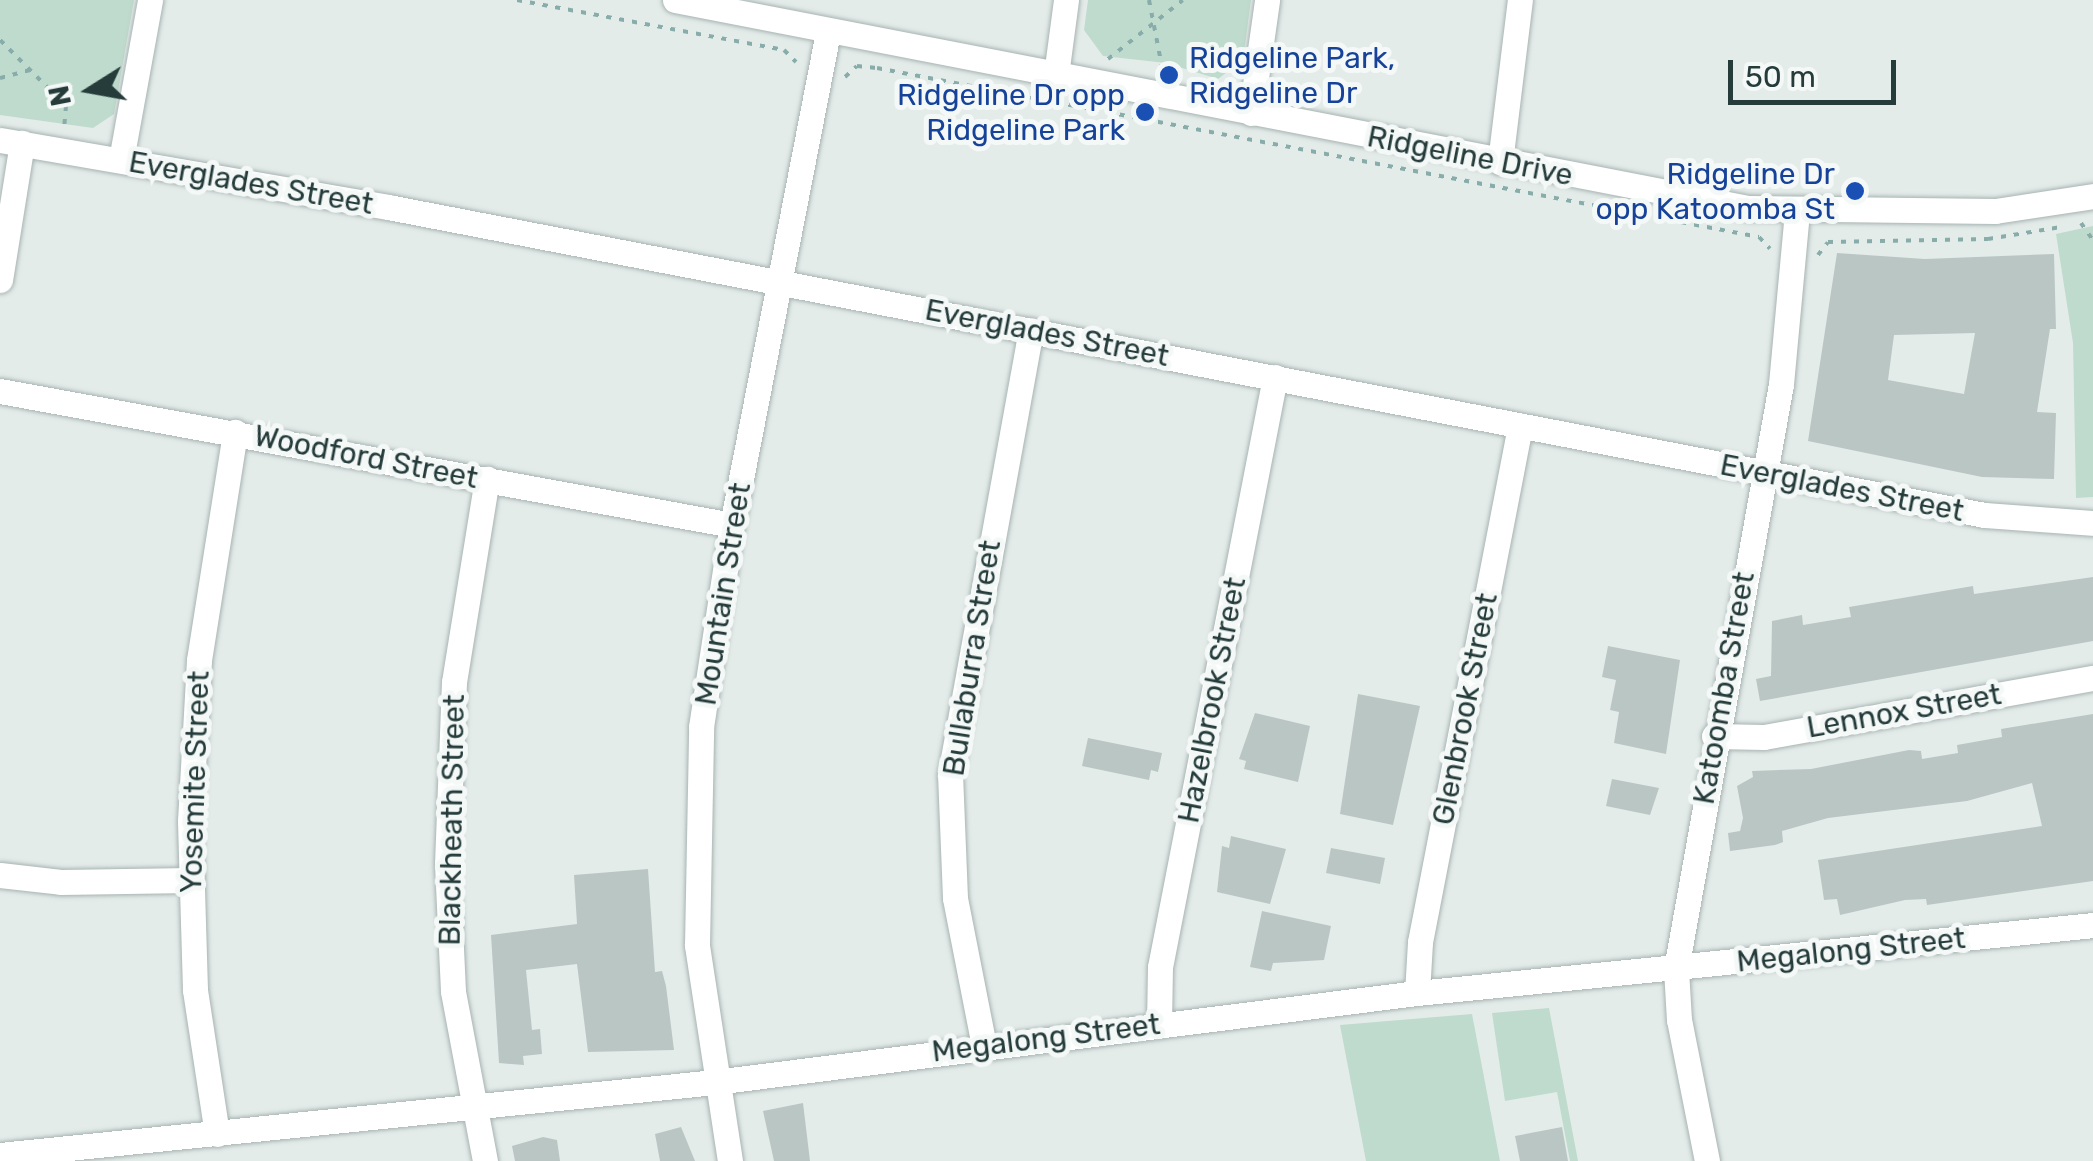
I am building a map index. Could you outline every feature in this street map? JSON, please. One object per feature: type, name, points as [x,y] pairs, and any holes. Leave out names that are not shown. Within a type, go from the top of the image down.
[{"type":"street","points":[[121,160],[150,0]]},
{"type":"street","name":"Ridgeline Drive","points":[[674,0],[1500,162],[1797,213],[2073,213],[2093,196]]},
{"type":"street","points":[[1056,75],[1066,0]]},
{"type":"street","points":[[1251,113],[1267,0]]},
{"type":"street","points":[[1500,162],[1520,0]]},
{"type":"street","name":"Mountain Street","points":[[730,1161],[697,945],[696,798],[709,654],[828,32]]},
{"type":"street","points":[[0,280],[11,142]]},
{"type":"street","name":"Everglades Street","points":[[11,142],[779,281],[1984,516],[2093,523]]},
{"type":"street","points":[[2073,213],[2093,186]]},
{"type":"street","name":"Katoomba Street","points":[[1708,1161],[1679,1020],[1676,969],[1714,736],[1786,352],[1797,213]]},
{"type":"street","name":"Bullaburra Street","points":[[984,1046],[955,898],[950,775],[1031,330]]},
{"type":"street","name":"Hazelbrook Street","points":[[1159,1024],[1160,967],[1275,377]]},
{"type":"street","name":"Woodford Street","points":[[0,391],[732,525]]},
{"type":"street","name":"Glenbrook Street","points":[[1417,993],[1420,942],[1520,426]]},
{"type":"street","name":"Yosemite Street","points":[[217,1134],[194,990],[191,880],[199,660],[234,432]]},
{"type":"street","name":"Blackheath Street","points":[[485,1161],[449,956],[448,762],[454,682],[487,480]]},
{"type":"street","name":"Lennox Street","points":[[1714,736],[1764,736],[2093,678]]},
{"type":"street","points":[[0,875],[62,882],[191,880]]},
{"type":"street","name":"Megalong Street","points":[[0,1155],[715,1082],[1417,993],[2093,924]]},
{"type":"path","points":[[1149,0],[1168,97]]},
{"type":"path","points":[[1108,59],[1154,29],[1183,0]]},
{"type":"path","points":[[0,40],[66,106],[62,149]]},
{"type":"path","points":[[0,78],[29,70]]},
{"type":"path","points":[[2073,213],[2093,240]]},
{"type":"green space","points":[[0,0],[134,0],[114,114],[93,128],[0,115]]},
{"type":"green space","points":[[1088,0],[1251,0],[1243,60],[1218,79],[1166,63],[1103,56],[1084,30]]},
{"type":"green space","points":[[2093,226],[2093,497],[2076,498],[2073,343],[2056,234]]},
{"type":"green space","points":[[1549,1008],[1578,1161],[1570,1161],[1557,1092],[1505,1101],[1492,1013]]},
{"type":"green space","points":[[1472,1014],[1500,1161],[1366,1161],[1340,1025]]},
{"type":"building","points":[[1837,253],[1925,259],[2054,254],[2056,329],[2050,329],[2037,412],[2056,413],[2054,479],[1982,477],[1808,441]],"holes":[[[1975,333],[1964,394],[1888,380],[1894,335]]]},
{"type":"building","points":[[2093,577],[2093,641],[1760,701],[1756,679],[1771,676],[1772,621],[1802,615],[1803,625],[1851,617],[1849,607],[1973,586],[1974,594]]},
{"type":"building","points":[[1608,646],[1680,660],[1666,754],[1614,743],[1619,712],[1610,710],[1616,680],[1602,677]]},
{"type":"building","points":[[1358,694],[1420,706],[1393,825],[1340,814]]},
{"type":"building","points":[[1255,713],[1310,726],[1298,782],[1244,769],[1246,761],[1239,759]]},
{"type":"building","points":[[2093,714],[2093,881],[1927,905],[1926,899],[1905,900],[1840,915],[1837,899],[1824,900],[1818,860],[2042,826],[2032,783],[1967,801],[1828,818],[1782,831],[1783,842],[1775,845],[1730,851],[1728,833],[1740,831],[1743,818],[1737,786],[1753,777],[1752,771],[1811,769],[1909,750],[1921,751],[1922,759],[1958,753],[1957,745],[2002,737],[2001,729]]},
{"type":"building","points":[[1088,738],[1162,753],[1158,772],[1151,770],[1149,780],[1082,766]]},
{"type":"building","points":[[1612,779],[1659,788],[1650,815],[1606,806]]},
{"type":"building","points":[[1231,836],[1286,849],[1270,904],[1217,892],[1222,846],[1229,848]]},
{"type":"building","points":[[1331,848],[1385,858],[1380,884],[1326,873]]},
{"type":"building","points":[[648,869],[655,972],[662,971],[666,986],[674,1050],[588,1052],[577,964],[526,970],[532,1030],[540,1029],[542,1054],[523,1056],[524,1065],[499,1063],[491,935],[577,924],[574,875]]},
{"type":"building","points":[[1262,911],[1331,926],[1324,960],[1273,963],[1271,971],[1250,967]]},
{"type":"building","points":[[803,1103],[810,1161],[774,1161],[763,1111]]},
{"type":"building","points":[[681,1127],[695,1161],[660,1161],[655,1134]]},
{"type":"building","points":[[1562,1127],[1568,1161],[1520,1161],[1515,1136]]},
{"type":"building","points":[[543,1137],[557,1140],[560,1161],[515,1161],[512,1146]]},
{"type":"place","name":"Ridgeline Park, Ridgeline Dr","points":[[1169,75]]},
{"type":"place","name":"Ridgeline Dr opp Ridgeline Park","points":[[1145,112]]},
{"type":"place","name":"Ridgeline Dr opp Katoomba St","points":[[1855,191]]}]
